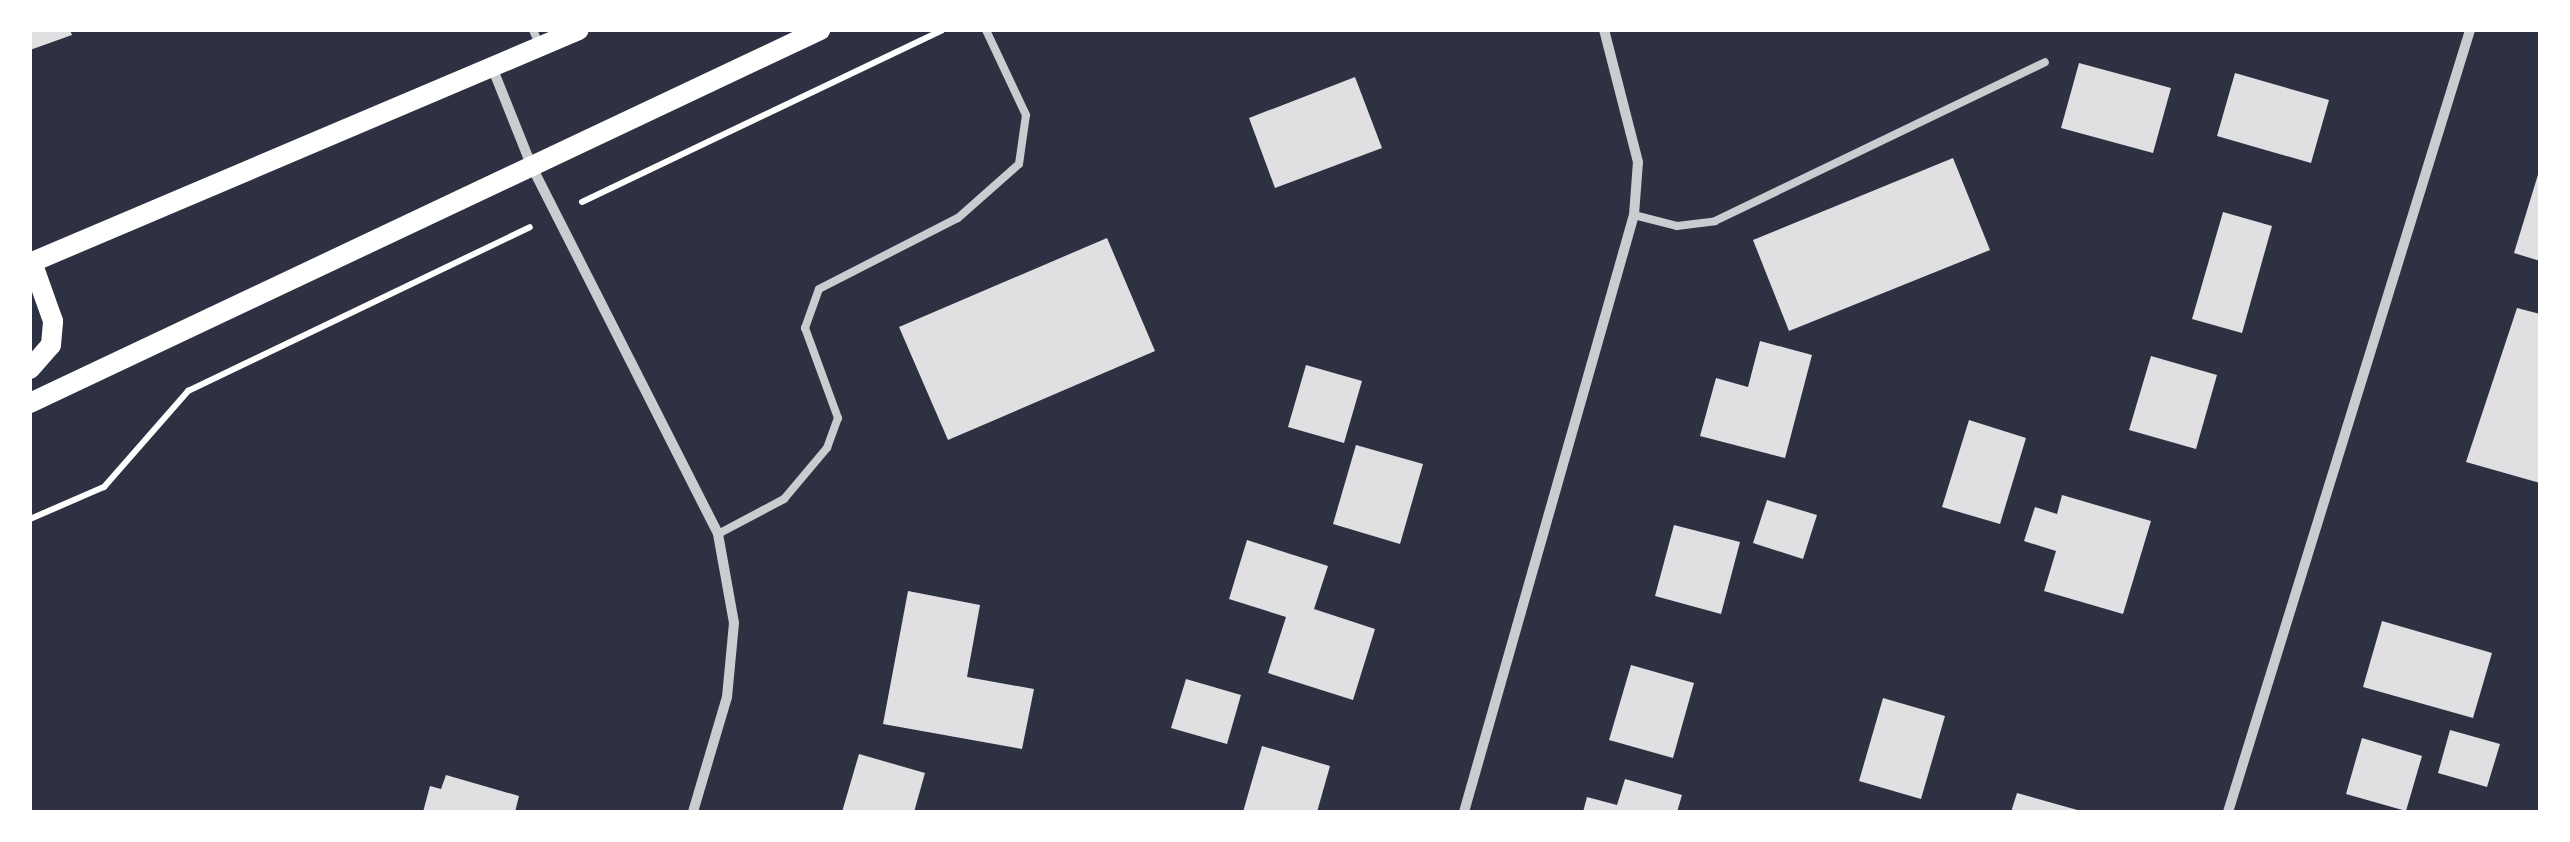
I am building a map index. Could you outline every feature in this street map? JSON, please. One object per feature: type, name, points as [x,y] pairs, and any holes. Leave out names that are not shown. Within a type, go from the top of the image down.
[{"type":"main road","points":[[30,370],[52,344],[53,321],[31,261],[492,67],[537,38],[578,30]]},
{"type":"main road","points":[[30,403],[820,30]]},
{"type":"street","points":[[1464,812],[1634,215],[1638,162],[1604,30]]},
{"type":"street","points":[[2228,812],[2470,30]]},
{"type":"street","points":[[492,67],[532,166],[718,534],[732,641],[727,696],[692,812]]},
{"type":"lane","points":[[718,534],[784,499],[827,448],[838,418],[805,328],[819,289],[958,218],[1018,164],[1026,115],[986,30]]},
{"type":"lane","points":[[1634,215],[1677,226],[1715,221],[2045,62]]},
{"type":"path","points":[[30,518],[104,487],[188,391],[942,30]]},
{"type":"building","points":[[30,30],[70,30],[72,35],[30,50]]},
{"type":"building","points":[[2079,63],[2171,88],[2153,153],[2061,128]]},
{"type":"building","points":[[2235,73],[2329,100],[2311,163],[2217,136]]},
{"type":"building","points":[[1355,77],[1382,148],[1275,188],[1249,118]]},
{"type":"building","points":[[1953,158],[1990,250],[1789,331],[1753,240]]},
{"type":"building","points":[[2540,168],[2540,261],[2514,253]]},
{"type":"building","points":[[2223,212],[2272,226],[2242,333],[2192,319]]},
{"type":"building","points":[[1107,238],[1155,351],[948,440],[899,327]]},
{"type":"building","points":[[2517,308],[2540,314],[2540,483],[2466,462]]},
{"type":"building","points":[[1760,341],[1812,355],[1785,458],[1700,436],[1716,378],[1748,387]]},
{"type":"building","points":[[2151,356],[2217,375],[2196,449],[2129,430]]},
{"type":"building","points":[[1306,365],[1362,381],[1344,443],[1288,427]]},
{"type":"building","points":[[1969,420],[2026,438],[2000,524],[1942,507]]},
{"type":"building","points":[[1356,445],[1423,464],[1400,544],[1333,524]]},
{"type":"building","points":[[2062,495],[2151,521],[2123,614],[2044,591],[2056,551],[2024,541],[2035,507],[2057,514]]},
{"type":"building","points":[[1767,500],[1817,515],[1803,559],[1753,543]]},
{"type":"building","points":[[1674,525],[1740,542],[1721,614],[1655,596]]},
{"type":"building","points":[[1247,540],[1328,566],[1314,609],[1375,629],[1353,700],[1268,673],[1286,617],[1229,599]]},
{"type":"building","points":[[908,591],[980,605],[967,677],[1034,689],[1022,749],[883,724]]},
{"type":"building","points":[[2382,621],[2492,653],[2473,718],[2363,687]]},
{"type":"building","points":[[1631,665],[1694,683],[1673,758],[1609,740]]},
{"type":"building","points":[[1186,679],[1241,695],[1227,744],[1171,728]]},
{"type":"building","points":[[1883,698],[1945,716],[1921,799],[1859,781]]},
{"type":"building","points":[[2450,730],[2500,744],[2487,787],[2438,773]]},
{"type":"building","points":[[2362,738],[2422,756],[2406,811],[2346,794]]},
{"type":"building","points":[[1262,746],[1330,766],[1317,812],[1243,812]]},
{"type":"building","points":[[859,754],[925,773],[914,812],[842,812]]},
{"type":"building","points":[[446,775],[519,796],[515,812],[423,812],[430,786],[441,789]]},
{"type":"building","points":[[1625,779],[1682,795],[1677,812],[1583,812],[1587,797],[1617,805]]},
{"type":"building","points":[[2017,793],[2081,811],[2011,812]]}]
